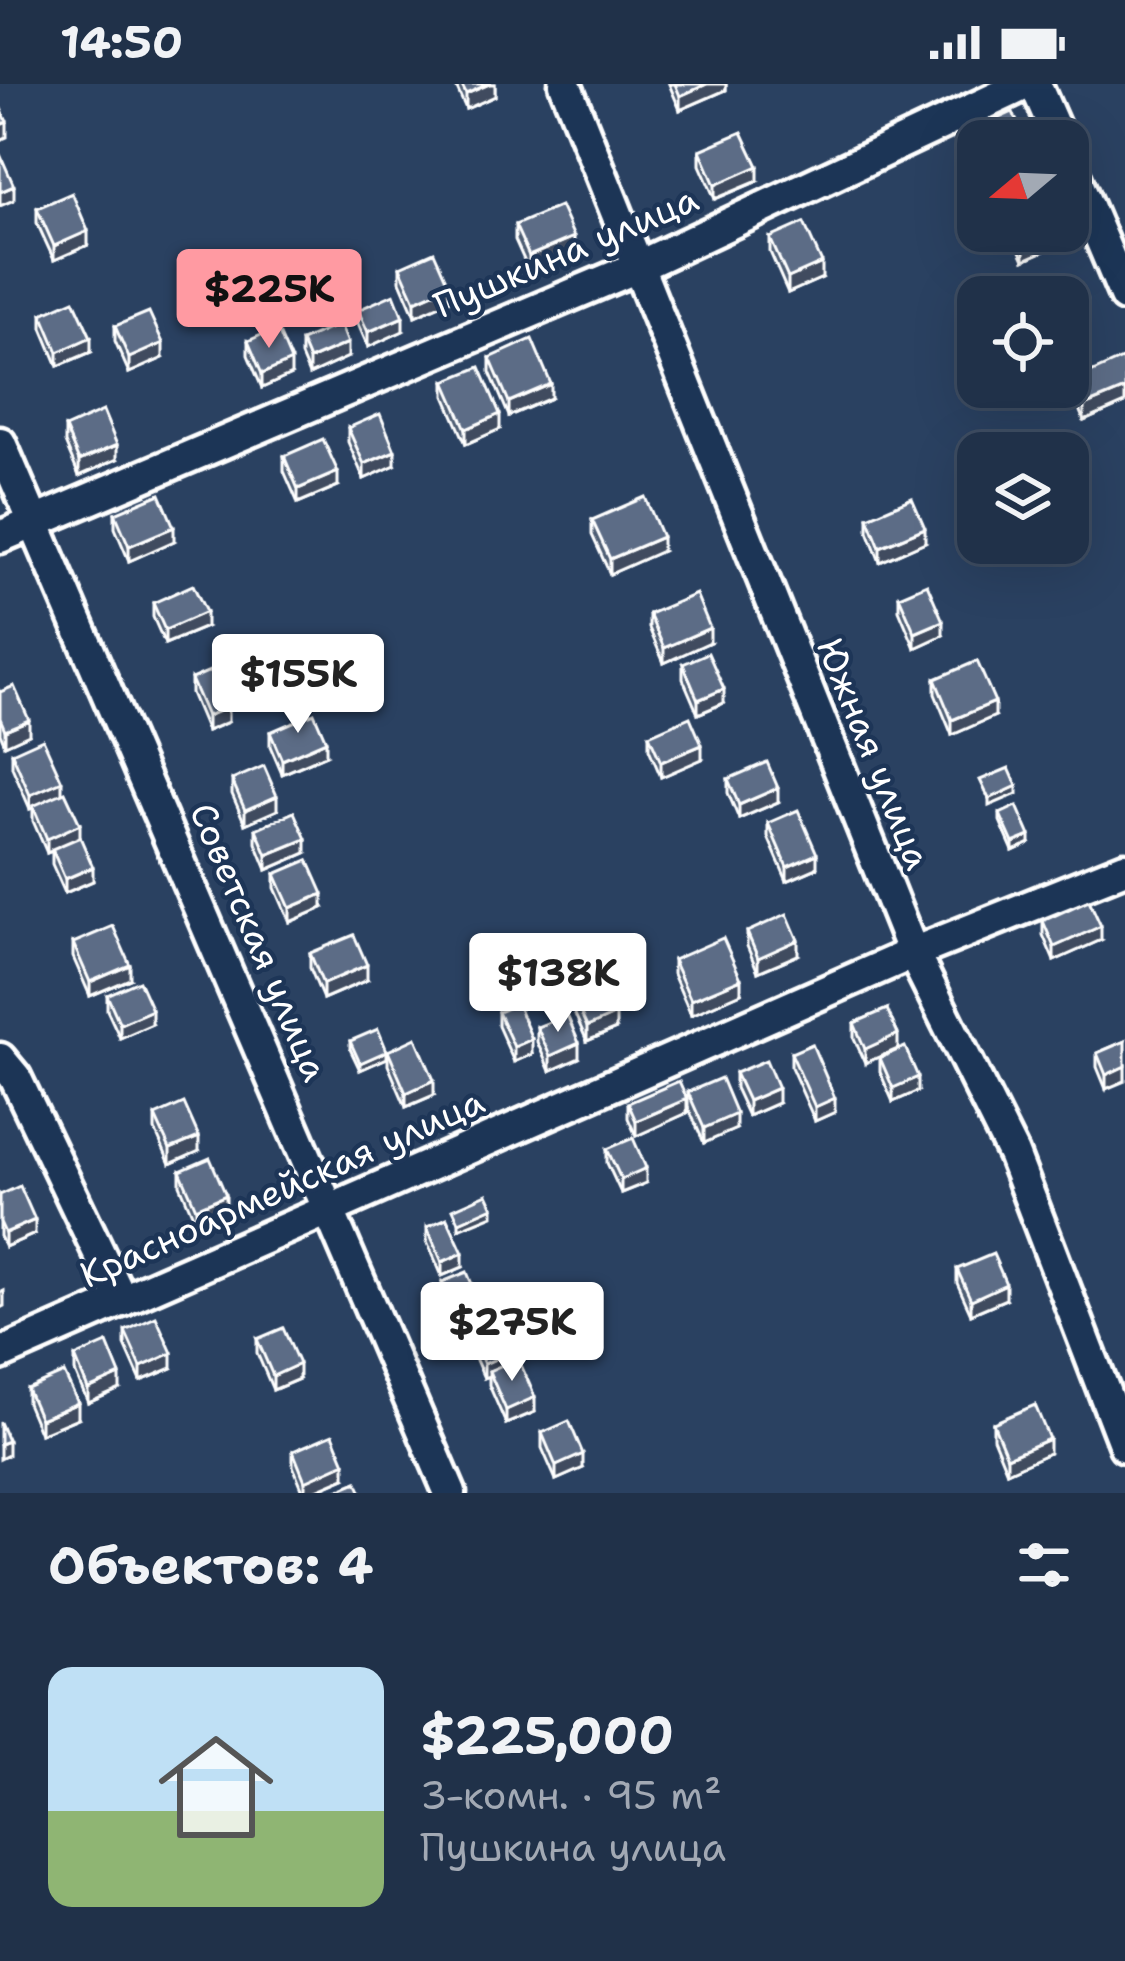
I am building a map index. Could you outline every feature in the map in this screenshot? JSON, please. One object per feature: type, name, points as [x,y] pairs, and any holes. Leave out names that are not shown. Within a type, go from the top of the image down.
[{"type":"street","name":"Южная улица","points":[[565,84],[913,953],[1012,1154],[1125,1446]]},
{"type":"street","name":"Пушкина улица","points":[[0,537],[33,519],[635,268],[1026,84]]},
{"type":"street","points":[[1036,84],[1051,120]]},
{"type":"street","points":[[1089,211],[1125,296]]},
{"type":"street","name":"Советская улица","points":[[0,443],[332,1208],[450,1493]]},
{"type":"street","name":"Красноармейская улица","points":[[0,1354],[913,953],[1125,868]]},
{"type":"street","points":[[0,1059],[15,1077],[122,1300]]},
{"type":"building","points":[[461,84],[489,84],[466,94]]},
{"type":"building","points":[[675,84],[707,84],[680,96]]},
{"type":"building","points":[[742,132],[758,166],[715,185],[700,150]]},
{"type":"building","points":[[0,154],[14,186],[0,192]]},
{"type":"building","points":[[72,193],[88,231],[54,246],[37,208]]},
{"type":"building","points":[[560,206],[574,237],[529,256],[515,225]]},
{"type":"building","points":[[804,223],[822,263],[788,278],[770,238]]},
{"type":"building","points":[[434,252],[449,286],[415,301],[400,267]]},
{"type":"building","points":[[394,294],[403,317],[368,332],[358,310]]},
{"type":"building","points":[[74,300],[91,337],[58,352],[42,314]]},
{"type":"building","points":[[149,312],[163,343],[129,358],[115,326]]},
{"type":"building","points":[[340,324],[348,343],[309,360],[301,341]]},
{"type":"building","points":[[277,328],[291,361],[262,374],[248,341]]},
{"type":"building","points":[[532,339],[551,384],[509,402],[490,358]]},
{"type":"building","points":[[1122,359],[1125,389],[1089,404],[1089,374]]},
{"type":"building","points":[[480,367],[500,414],[466,429],[445,381]]},
{"type":"building","points":[[103,411],[117,445],[79,461],[65,428]]},
{"type":"building","points":[[380,414],[395,451],[364,464],[348,428]]},
{"type":"building","points":[[323,439],[338,472],[298,489],[284,456]]},
{"type":"building","points":[[160,494],[174,527],[129,546],[115,513]]},
{"type":"building","points":[[645,497],[662,537],[610,559],[592,520]]},
{"type":"building","points":[[912,498],[925,528],[880,547],[868,517]]},
{"type":"building","points":[[927,584],[943,621],[915,633],[899,596]]},
{"type":"building","points":[[193,585],[206,612],[165,630],[153,603]]},
{"type":"building","points":[[696,594],[710,628],[664,648],[649,614]]},
{"type":"building","points":[[708,653],[724,689],[698,700],[683,664]]},
{"type":"building","points":[[977,661],[995,702],[952,720],[935,679]]},
{"type":"building","points":[[212,670],[228,707],[207,716],[191,679]]},
{"type":"building","points":[[14,686],[29,720],[5,730],[0,692]]},
{"type":"building","points":[[314,713],[326,741],[282,760],[270,732]]},
{"type":"building","points":[[690,717],[702,745],[661,762],[649,735]]},
{"type":"building","points":[[43,739],[62,781],[30,795],[12,753]]},
{"type":"building","points":[[767,762],[778,788],[739,805],[728,779]]},
{"type":"building","points":[[264,766],[277,796],[245,810],[232,780]]},
{"type":"building","points":[[1009,768],[1017,786],[989,799],[980,780]]},
{"type":"building","points":[[65,792],[80,824],[47,839],[33,806]]},
{"type":"building","points":[[1017,806],[1030,836],[1013,843],[1000,814]]},
{"type":"building","points":[[798,810],[817,854],[787,867],[768,823]]},
{"type":"building","points":[[294,812],[306,839],[267,855],[256,829]]},
{"type":"building","points":[[80,837],[93,867],[65,879],[52,849]]},
{"type":"building","points":[[308,860],[323,894],[290,908],[275,874]]},
{"type":"building","points":[[1089,900],[1101,926],[1054,947],[1043,921]]},
{"type":"building","points":[[787,914],[798,940],[758,958],[747,932]]},
{"type":"building","points":[[113,926],[130,965],[90,982],[73,943]]},
{"type":"building","points":[[354,935],[367,965],[323,984],[310,953]]},
{"type":"building","points":[[723,938],[741,979],[691,1000],[673,960]]},
{"type":"building","points":[[139,981],[152,1010],[120,1024],[107,995]]},
{"type":"building","points":[[602,983],[616,1014],[587,1027],[573,996]]},
{"type":"building","points":[[517,1004],[532,1039],[514,1047],[498,1012]]},
{"type":"building","points":[[887,1009],[898,1034],[865,1049],[854,1023]]},
{"type":"building","points":[[567,1015],[579,1043],[550,1056],[537,1027]]},
{"type":"building","points":[[378,1029],[387,1051],[360,1063],[350,1041]]},
{"type":"building","points":[[416,1038],[434,1080],[406,1093],[388,1051]]},
{"type":"building","points":[[1125,1041],[1125,1066],[1106,1075],[1097,1053]]},
{"type":"building","points":[[812,1044],[835,1098],[815,1107],[791,1053]]},
{"type":"building","points":[[905,1047],[918,1077],[893,1088],[880,1058]]},
{"type":"building","points":[[766,1060],[778,1088],[748,1101],[735,1073]]},
{"type":"building","points":[[721,1078],[736,1114],[704,1128],[688,1092]]},
{"type":"building","points":[[679,1081],[687,1099],[636,1121],[628,1103]]},
{"type":"building","points":[[184,1103],[199,1137],[170,1149],[155,1116]]},
{"type":"building","points":[[633,1138],[646,1168],[621,1179],[607,1149]]},
{"type":"building","points":[[210,1158],[226,1195],[196,1208],[180,1171]]},
{"type":"building","points":[[20,1186],[35,1220],[5,1233],[0,1195]]},
{"type":"building","points":[[487,1194],[493,1207],[459,1222],[453,1209]]},
{"type":"building","points":[[447,1218],[463,1253],[442,1262],[427,1227]]},
{"type":"building","points":[[993,1254],[1006,1284],[971,1300],[957,1269]]},
{"type":"building","points":[[467,1272],[480,1304],[456,1314],[442,1282]]},
{"type":"building","points":[[156,1317],[172,1353],[141,1367],[125,1331]]},
{"type":"building","points":[[505,1320],[518,1349],[484,1364],[471,1335]]},
{"type":"building","points":[[283,1328],[299,1364],[273,1376],[257,1339]]},
{"type":"building","points":[[107,1343],[120,1375],[88,1389],[75,1357]]},
{"type":"building","points":[[518,1358],[535,1397],[506,1410],[489,1371]]},
{"type":"building","points":[[64,1373],[78,1403],[40,1419],[27,1389]]},
{"type":"building","points":[[1035,1405],[1049,1439],[1007,1457],[993,1423]]},
{"type":"building","points":[[569,1421],[583,1454],[556,1466],[542,1433]]},
{"type":"building","points":[[333,1434],[345,1463],[305,1481],[293,1451]]},
{"type":"building","points":[[357,1482],[362,1493],[331,1493]]}]
